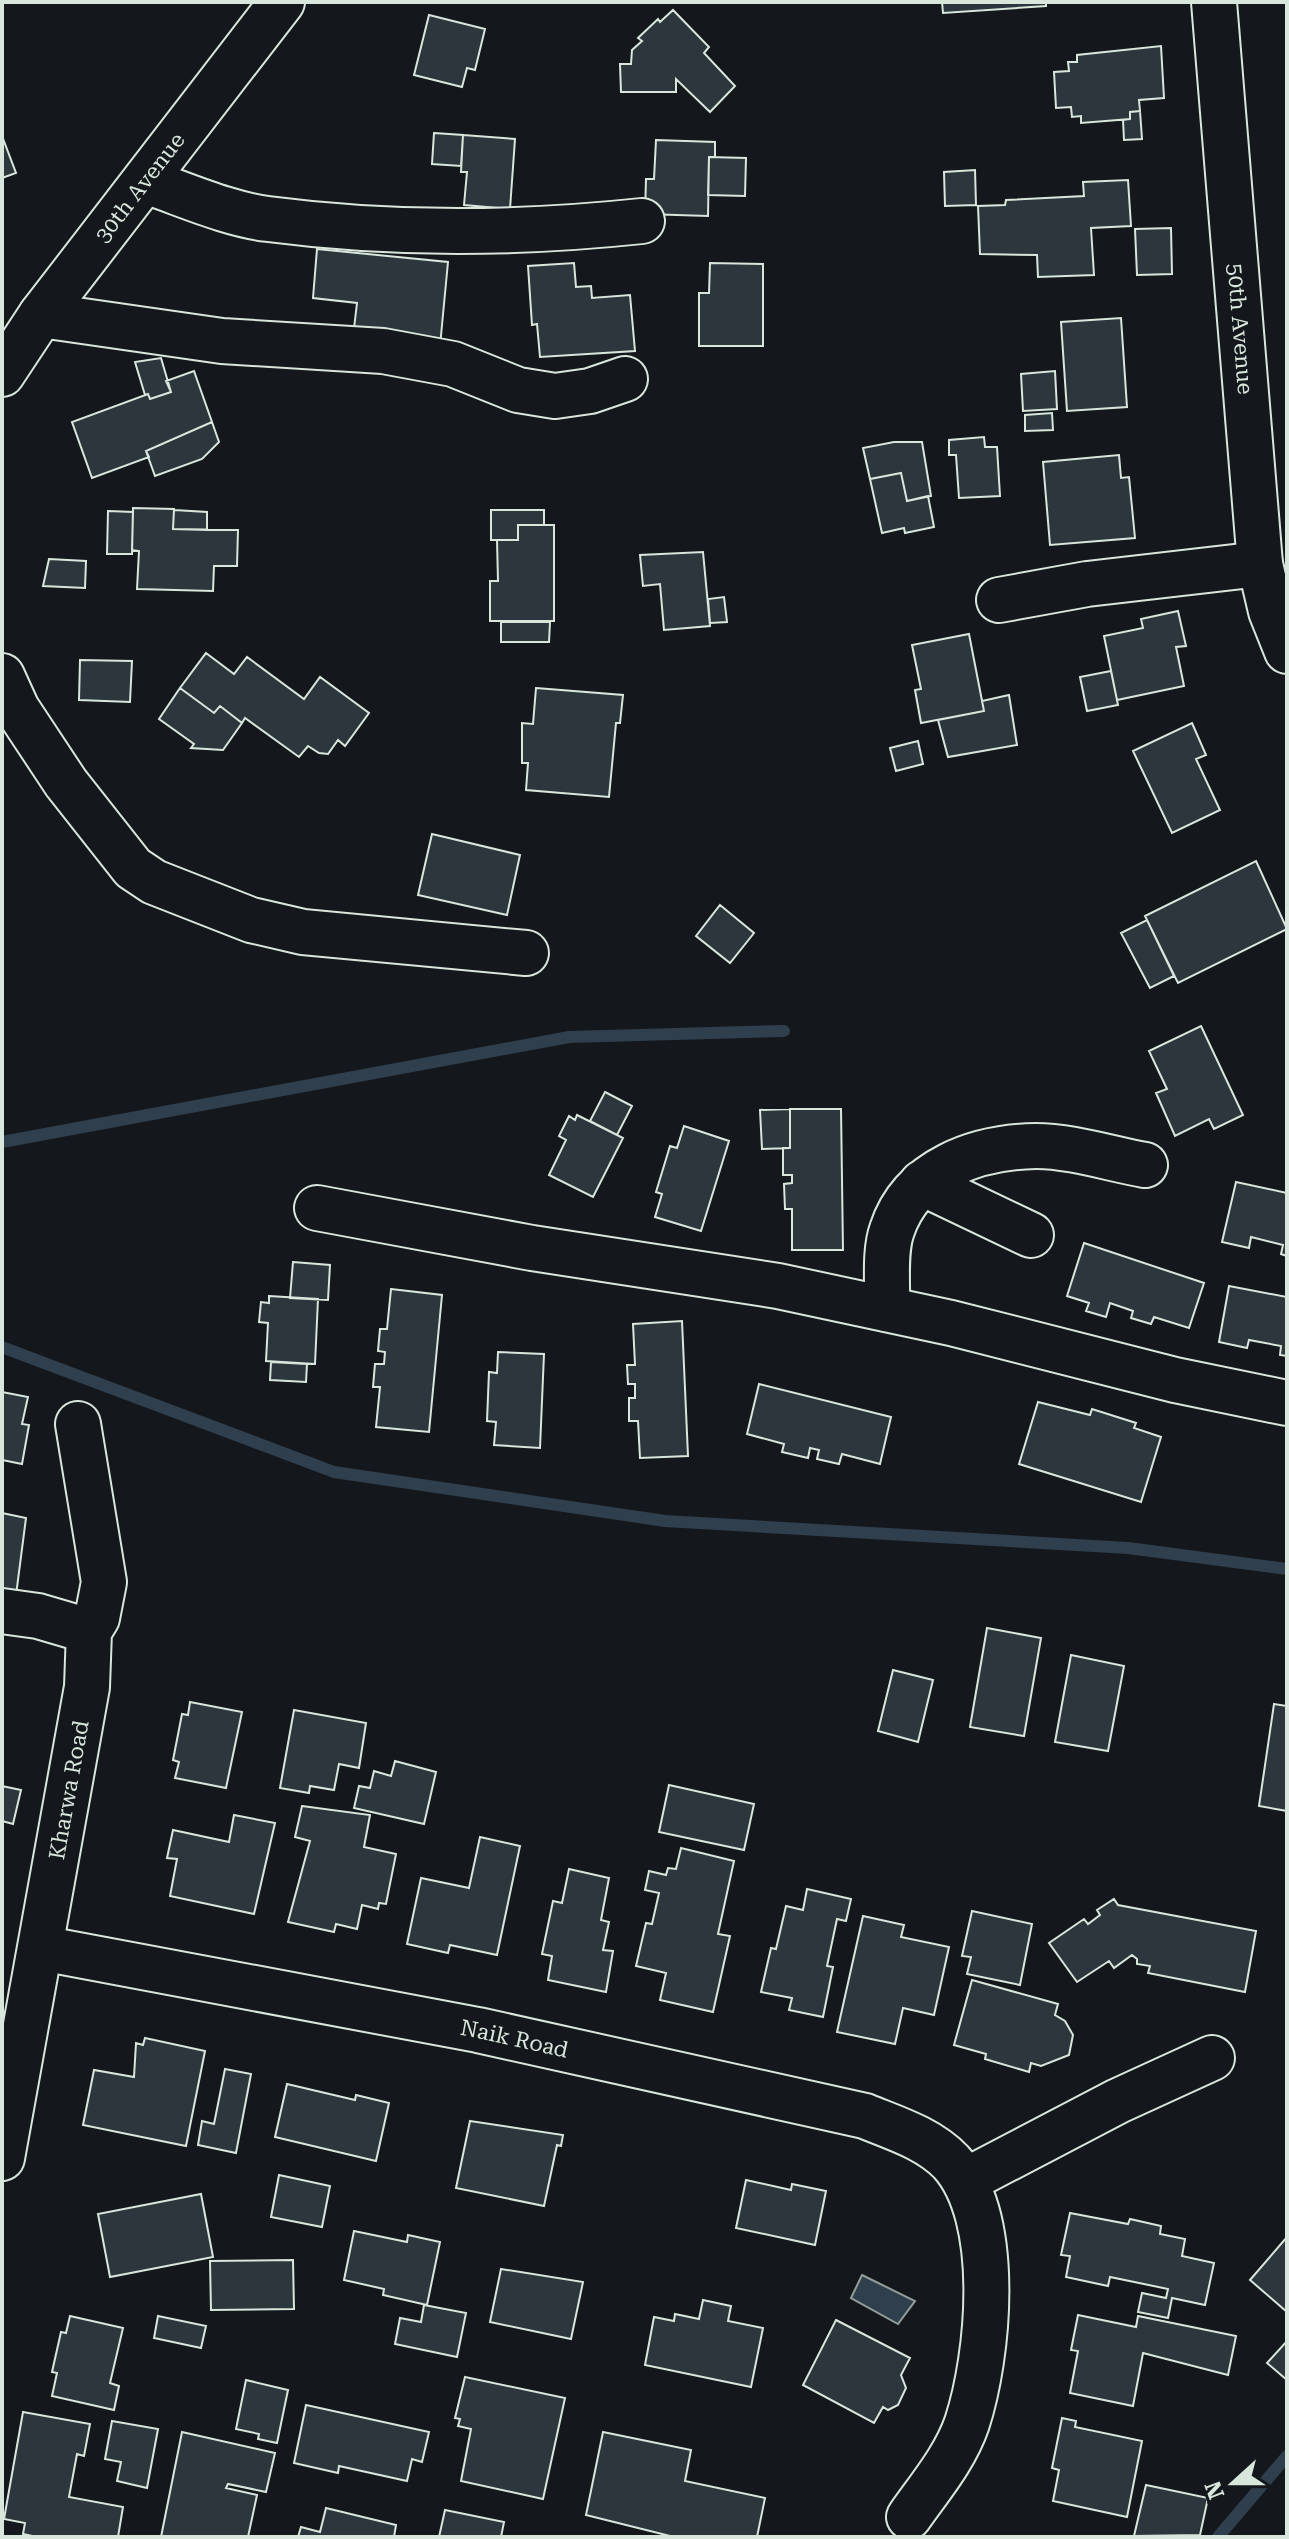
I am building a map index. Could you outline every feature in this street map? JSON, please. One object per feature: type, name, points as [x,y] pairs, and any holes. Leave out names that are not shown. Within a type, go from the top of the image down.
[{"type":"street","name":"30th Avenue","points":[[2,374],[41,315],[282,2]]},
{"type":"street","name":"50th Avenue","points":[[1214,2],[1260,564],[1271,611],[1287,651]]},
{"type":"street","points":[[145,181],[265,219],[416,229],[543,232],[642,221]]},
{"type":"street","points":[[41,315],[222,341],[383,351],[453,364],[518,390],[555,396],[590,391],[625,379]]},
{"type":"street","points":[[999,600],[1087,584],[1260,564]]},
{"type":"street","points":[[2,676],[17,709],[66,783],[133,868],[154,882],[251,920],[303,932],[526,953]]},
{"type":"street","points":[[887,1309],[891,1232],[905,1203],[922,1183],[951,1163],[995,1151],[1038,1146],[1145,1165]]},
{"type":"street","points":[[922,1183],[1031,1235]]},
{"type":"street","points":[[317,1208],[532,1248],[778,1286],[887,1309],[1175,1380],[1287,1403]]},
{"type":"street","name":"Kharwa Road","points":[[2,2158],[87,1687],[89,1631],[97,1618],[104,1582],[78,1424]]},
{"type":"street","points":[[2,1611],[38,1616],[89,1631]]},
{"type":"street","name":"Naik Road","points":[[41,1948],[478,2030],[865,2116],[913,2135],[949,2160],[965,2181],[978,2208],[985,2238],[986,2304],[967,2421],[954,2453],[909,2517]]},
{"type":"street","points":[[965,2181],[1118,2101],[1212,2058]]},
{"type":"water","points":[[862,2275],[915,2301],[898,2324],[851,2298]]},
{"type":"building","points":[[942,2],[1046,2],[1046,6],[943,13]]},
{"type":"building","points":[[673,10],[709,47],[704,53],[735,86],[710,112],[676,79],[676,92],[621,92],[620,64],[631,64],[632,50],[642,41],[638,38]]},
{"type":"building","points":[[429,15],[485,29],[475,70],[467,68],[462,87],[414,75]]},
{"type":"building","points":[[1161,46],[1164,98],[1139,100],[1140,111],[1130,112],[1130,119],[1081,123],[1081,116],[1072,117],[1071,107],[1056,108],[1054,72],[1069,71],[1068,62],[1077,62],[1077,55]]},
{"type":"building","points":[[1140,111],[1142,139],[1124,140],[1123,120],[1130,119],[1130,112]]},
{"type":"building","points":[[434,133],[463,135],[461,166],[432,164]]},
{"type":"building","points":[[463,135],[515,139],[510,209],[464,205],[467,172],[461,172]]},
{"type":"building","points":[[2,136],[16,173],[2,178]]},
{"type":"building","points":[[656,140],[715,142],[715,157],[709,157],[708,216],[645,214],[646,179],[654,179]]},
{"type":"building","points":[[709,157],[746,158],[745,196],[708,195]]},
{"type":"building","points":[[975,170],[976,205],[945,206],[944,172]]},
{"type":"building","points":[[1128,180],[1131,226],[1091,228],[1094,275],[1038,277],[1037,255],[980,254],[978,206],[1005,205],[1006,200],[1084,196],[1083,182]]},
{"type":"building","points":[[1171,228],[1172,274],[1137,275],[1135,229]]},
{"type":"building","points":[[317,249],[448,262],[440,346],[353,337],[357,303],[313,298]]},
{"type":"building","points":[[574,263],[576,287],[591,286],[592,298],[630,295],[635,351],[540,357],[537,324],[532,325],[528,266]]},
{"type":"building","points":[[710,263],[763,264],[763,346],[699,346],[699,293],[709,293]]},
{"type":"building","points":[[1121,318],[1127,407],[1067,411],[1061,322]]},
{"type":"building","points":[[161,358],[171,392],[150,399],[148,394],[145,395],[135,362]]},
{"type":"building","points":[[194,371],[212,422],[146,451],[149,457],[92,478],[72,422],[148,394],[150,399],[171,392],[166,381]]},
{"type":"building","points":[[1055,371],[1057,409],[1023,411],[1021,374]]},
{"type":"building","points":[[1052,413],[1053,430],[1025,431],[1025,415]]},
{"type":"building","points":[[212,422],[219,442],[202,459],[155,476],[146,451]]},
{"type":"building","points":[[984,437],[985,447],[997,447],[1000,496],[959,498],[956,455],[949,455],[949,440]]},
{"type":"building","points":[[894,442],[922,442],[931,496],[907,501],[901,473],[870,479],[863,448]]},
{"type":"building","points":[[1119,455],[1121,478],[1129,477],[1135,538],[1050,545],[1043,462]]},
{"type":"building","points":[[901,473],[907,501],[928,496],[934,527],[905,533],[904,528],[882,533],[870,479]]},
{"type":"building","points":[[133,508],[174,509],[173,529],[238,530],[237,566],[214,566],[213,591],[137,589],[139,551],[132,550]]},
{"type":"building","points":[[174,510],[207,512],[207,530],[173,529]]},
{"type":"building","points":[[491,510],[544,510],[544,525],[518,525],[518,540],[491,540]]},
{"type":"building","points":[[108,511],[133,512],[132,554],[107,554]]},
{"type":"building","points":[[518,525],[554,525],[554,621],[490,621],[490,581],[498,581],[497,540],[518,540]]},
{"type":"building","points":[[703,552],[710,626],[664,630],[660,584],[643,586],[640,555]]},
{"type":"building","points":[[49,559],[86,561],[85,588],[43,586]]},
{"type":"building","points":[[724,597],[727,622],[710,623],[708,599]]},
{"type":"building","points":[[1178,611],[1186,646],[1176,647],[1184,686],[1117,700],[1104,636],[1143,628],[1141,619]]},
{"type":"building","points":[[501,622],[550,622],[549,642],[501,642]]},
{"type":"building","points":[[969,634],[984,711],[921,723],[915,690],[921,689],[912,645]]},
{"type":"building","points":[[206,653],[234,674],[247,657],[304,699],[320,677],[369,713],[345,746],[338,740],[328,754],[319,753],[308,746],[299,757],[245,718],[242,723],[220,706],[214,713],[180,688]]},
{"type":"building","points":[[80,660],[132,661],[130,702],[79,700]]},
{"type":"building","points":[[1111,671],[1118,705],[1087,711],[1080,677]]},
{"type":"building","points":[[180,688],[214,713],[220,706],[242,723],[223,750],[191,748],[194,744],[159,719]]},
{"type":"building","points":[[536,688],[623,695],[620,723],[616,723],[609,797],[526,790],[528,763],[522,763],[522,723],[533,724]]},
{"type":"building","points":[[1009,695],[1017,745],[948,757],[938,720],[984,711],[982,701]]},
{"type":"building","points":[[1192,723],[1206,755],[1196,759],[1220,810],[1172,833],[1133,751]]},
{"type":"building","points":[[918,741],[923,764],[896,771],[890,748]]},
{"type":"building","points":[[432,834],[520,855],[507,915],[418,895]]},
{"type":"building","points":[[1256,861],[1287,929],[1178,983],[1145,916]]},
{"type":"building","points":[[720,905],[754,933],[730,963],[696,936]]},
{"type":"building","points":[[1147,920],[1174,976],[1150,988],[1121,933]]},
{"type":"building","points":[[1201,1026],[1243,1115],[1214,1129],[1209,1119],[1175,1136],[1156,1093],[1167,1089],[1149,1051]]},
{"type":"building","points":[[605,1092],[632,1106],[617,1135],[590,1121]]},
{"type":"building","points":[[790,1109],[841,1109],[843,1250],[792,1250],[792,1209],[785,1209],[784,1184],[792,1183],[792,1175],[783,1175],[783,1148],[790,1148]]},
{"type":"building","points":[[790,1109],[790,1148],[762,1149],[760,1110]]},
{"type":"building","points":[[577,1115],[623,1138],[593,1197],[549,1175],[566,1140],[559,1136],[569,1116],[575,1120]]},
{"type":"building","points":[[684,1126],[729,1141],[701,1231],[655,1217],[662,1194],[656,1192],[670,1146],[677,1148]]},
{"type":"building","points":[[1236,1182],[1287,1193],[1287,1256],[1281,1254],[1283,1245],[1251,1237],[1249,1248],[1222,1242]]},
{"type":"building","points":[[1084,1243],[1204,1283],[1189,1328],[1154,1317],[1151,1324],[1131,1318],[1133,1311],[1110,1303],[1106,1317],[1086,1311],[1089,1303],[1067,1296]]},
{"type":"building","points":[[293,1262],[330,1265],[328,1300],[290,1298]]},
{"type":"building","points":[[1229,1286],[1287,1297],[1287,1356],[1280,1355],[1281,1346],[1249,1340],[1247,1348],[1219,1342]]},
{"type":"building","points":[[391,1289],[442,1295],[429,1432],[376,1427],[380,1387],[373,1387],[375,1364],[384,1364],[385,1352],[378,1351],[380,1329],[387,1329]]},
{"type":"building","points":[[269,1296],[318,1299],[315,1364],[266,1361],[268,1323],[259,1322],[261,1302],[269,1303]]},
{"type":"building","points":[[682,1321],[688,1456],[640,1458],[638,1421],[629,1421],[629,1398],[635,1398],[635,1384],[628,1384],[627,1365],[635,1365],[633,1324]]},
{"type":"building","points":[[498,1352],[544,1354],[540,1448],[494,1445],[496,1422],[487,1421],[489,1372],[497,1373]]},
{"type":"building","points":[[271,1362],[307,1364],[306,1382],[270,1380]]},
{"type":"building","points":[[759,1384],[891,1417],[880,1464],[842,1454],[839,1464],[817,1459],[819,1450],[810,1448],[808,1458],[782,1452],[784,1444],[747,1434]]},
{"type":"building","points":[[2,1392],[28,1397],[22,1424],[29,1425],[22,1464],[2,1460]]},
{"type":"building","points":[[1038,1402],[1090,1415],[1092,1409],[1136,1423],[1134,1428],[1161,1437],[1141,1502],[1019,1464]]},
{"type":"building","points":[[2,1513],[26,1518],[15,1603],[2,1595]]},
{"type":"building","points":[[987,1628],[1041,1638],[1024,1736],[970,1727]]},
{"type":"building","points":[[1071,1655],[1124,1666],[1108,1751],[1055,1742]]},
{"type":"building","points":[[893,1670],[933,1680],[918,1742],[878,1731]]},
{"type":"building","points":[[190,1702],[242,1712],[226,1788],[175,1778],[179,1762],[173,1760],[182,1714],[188,1715]]},
{"type":"building","points":[[1274,1704],[1287,1706],[1287,1811],[1259,1806]]},
{"type":"building","points":[[294,1710],[366,1723],[359,1768],[339,1764],[334,1790],[310,1786],[309,1793],[280,1788]]},
{"type":"building","points":[[395,1761],[436,1772],[424,1824],[354,1808],[359,1786],[370,1788],[374,1771],[391,1776]]},
{"type":"building","points":[[669,1785],[754,1804],[744,1850],[659,1832]]},
{"type":"building","points":[[2,1786],[21,1790],[13,1824],[2,1821]]},
{"type":"building","points":[[302,1806],[370,1815],[364,1847],[396,1854],[386,1904],[379,1903],[378,1909],[362,1905],[357,1929],[336,1924],[334,1932],[288,1922],[310,1841],[295,1837]]},
{"type":"building","points":[[234,1815],[275,1823],[254,1914],[170,1896],[177,1859],[167,1858],[173,1830],[229,1842]]},
{"type":"building","points":[[480,1837],[520,1846],[497,1955],[450,1945],[448,1953],[407,1944],[421,1878],[469,1888]]},
{"type":"building","points":[[681,1848],[734,1861],[718,1934],[730,1936],[713,2012],[660,2000],[666,1973],[636,1966],[646,1923],[652,1924],[659,1893],[645,1890],[649,1871],[666,1875],[668,1868],[676,1869]]},
{"type":"building","points":[[569,1869],[609,1878],[601,1920],[609,1922],[603,1950],[613,1951],[606,1992],[548,1980],[552,1956],[542,1954],[553,1901],[562,1903]]},
{"type":"building","points":[[807,1889],[851,1899],[846,1921],[837,1919],[827,1966],[833,1967],[823,2017],[789,2010],[792,1998],[761,1992],[771,1948],[776,1949],[786,1906],[803,1910]]},
{"type":"building","points":[[1114,1899],[1118,1905],[1256,1931],[1245,1992],[1148,1973],[1150,1966],[1137,1964],[1137,1959],[1132,1955],[1114,1968],[1109,1961],[1077,1982],[1049,1943],[1084,1919],[1088,1924],[1100,1915],[1097,1910]]},
{"type":"building","points":[[972,1911],[1032,1924],[1020,1985],[967,1974],[971,1957],[962,1956]]},
{"type":"building","points":[[863,1916],[904,1925],[901,1937],[949,1947],[934,2015],[903,2008],[895,2044],[837,2032]]},
{"type":"building","points":[[972,1980],[1058,2004],[1055,2015],[1065,2021],[1073,2035],[1069,2055],[1041,2066],[1031,2063],[1029,2072],[985,2059],[986,2054],[954,2045]]},
{"type":"building","points":[[145,2038],[205,2051],[186,2146],[83,2125],[94,2070],[134,2077],[136,2043],[143,2045]]},
{"type":"building","points":[[225,2069],[251,2074],[236,2153],[198,2145],[202,2121],[214,2124]]},
{"type":"building","points":[[287,2084],[355,2100],[356,2095],[389,2103],[376,2161],[275,2137]]},
{"type":"building","points":[[470,2121],[563,2135],[561,2146],[557,2145],[544,2206],[456,2188]]},
{"type":"building","points":[[279,2175],[330,2186],[322,2227],[271,2217]]},
{"type":"building","points":[[746,2180],[791,2190],[792,2184],[826,2191],[815,2245],[736,2228]]},
{"type":"building","points":[[201,2194],[213,2257],[110,2277],[98,2214]]},
{"type":"building","points":[[1070,2213],[1128,2224],[1130,2219],[1161,2226],[1160,2234],[1185,2239],[1182,2256],[1214,2263],[1205,2305],[1172,2298],[1168,2318],[1138,2312],[1142,2293],[1166,2298],[1168,2289],[1110,2277],[1108,2286],[1066,2277],[1070,2256],[1061,2255]]},
{"type":"building","points":[[354,2231],[407,2242],[408,2235],[440,2242],[427,2305],[383,2295],[384,2289],[344,2280]]},
{"type":"building","points":[[1287,2237],[1287,2312],[1250,2280]]},
{"type":"building","points":[[293,2260],[294,2309],[211,2310],[210,2261]]},
{"type":"building","points":[[501,2269],[583,2282],[571,2339],[490,2322]]},
{"type":"building","points":[[703,2300],[731,2306],[728,2321],[763,2328],[751,2387],[645,2365],[654,2317],[674,2321],[675,2314],[699,2319]]},
{"type":"building","points":[[424,2305],[466,2313],[457,2357],[395,2344],[400,2318],[421,2322]]},
{"type":"building","points":[[1078,2315],[1136,2327],[1138,2316],[1236,2336],[1228,2375],[1143,2353],[1133,2406],[1070,2393],[1078,2351],[1071,2350]]},
{"type":"building","points":[[70,2316],[123,2328],[110,2383],[119,2386],[114,2410],[52,2396],[57,2373],[52,2372],[61,2332],[66,2333]]},
{"type":"building","points":[[158,2316],[206,2326],[201,2348],[154,2338]]},
{"type":"building","points":[[836,2320],[910,2358],[901,2375],[906,2388],[898,2405],[888,2410],[883,2407],[874,2423],[803,2385]]},
{"type":"building","points":[[1287,2341],[1287,2380],[1267,2363]]},
{"type":"building","points":[[465,2377],[565,2398],[543,2499],[461,2481],[471,2429],[458,2426],[460,2419],[455,2418]]},
{"type":"building","points":[[246,2380],[288,2390],[277,2443],[258,2439],[259,2434],[236,2429]]},
{"type":"building","points":[[306,2405],[429,2432],[422,2462],[412,2459],[407,2481],[339,2466],[338,2473],[294,2463]]},
{"type":"building","points":[[23,2412],[90,2424],[84,2456],[77,2454],[69,2497],[123,2507],[118,2537],[37,2537],[23,2534],[25,2523],[4,2519]]},
{"type":"building","points":[[1062,2418],[1076,2421],[1075,2427],[1142,2441],[1127,2517],[1053,2501],[1059,2470],[1052,2468]]},
{"type":"building","points":[[112,2421],[158,2429],[147,2488],[117,2481],[121,2462],[105,2459]]},
{"type":"building","points":[[182,2432],[275,2453],[266,2492],[228,2484],[226,2488],[257,2495],[248,2537],[161,2537]]},
{"type":"building","points":[[603,2432],[691,2450],[685,2481],[765,2498],[757,2537],[674,2537],[586,2515]]},
{"type":"building","points":[[1146,2485],[1208,2498],[1200,2535],[1134,2536]]},
{"type":"building","points":[[326,2508],[396,2525],[394,2537],[298,2537],[301,2527],[320,2532]]},
{"type":"building","points":[[445,2510],[504,2522],[501,2537],[439,2537]]},
{"type":"waterway","points":[[2,1142],[569,1037],[784,1031]]},
{"type":"waterway","points":[[2,1347],[334,1472],[665,1521],[1128,1548],[1287,1569]]},
{"type":"waterway","points":[[1218,2537],[1287,2456]]}]
